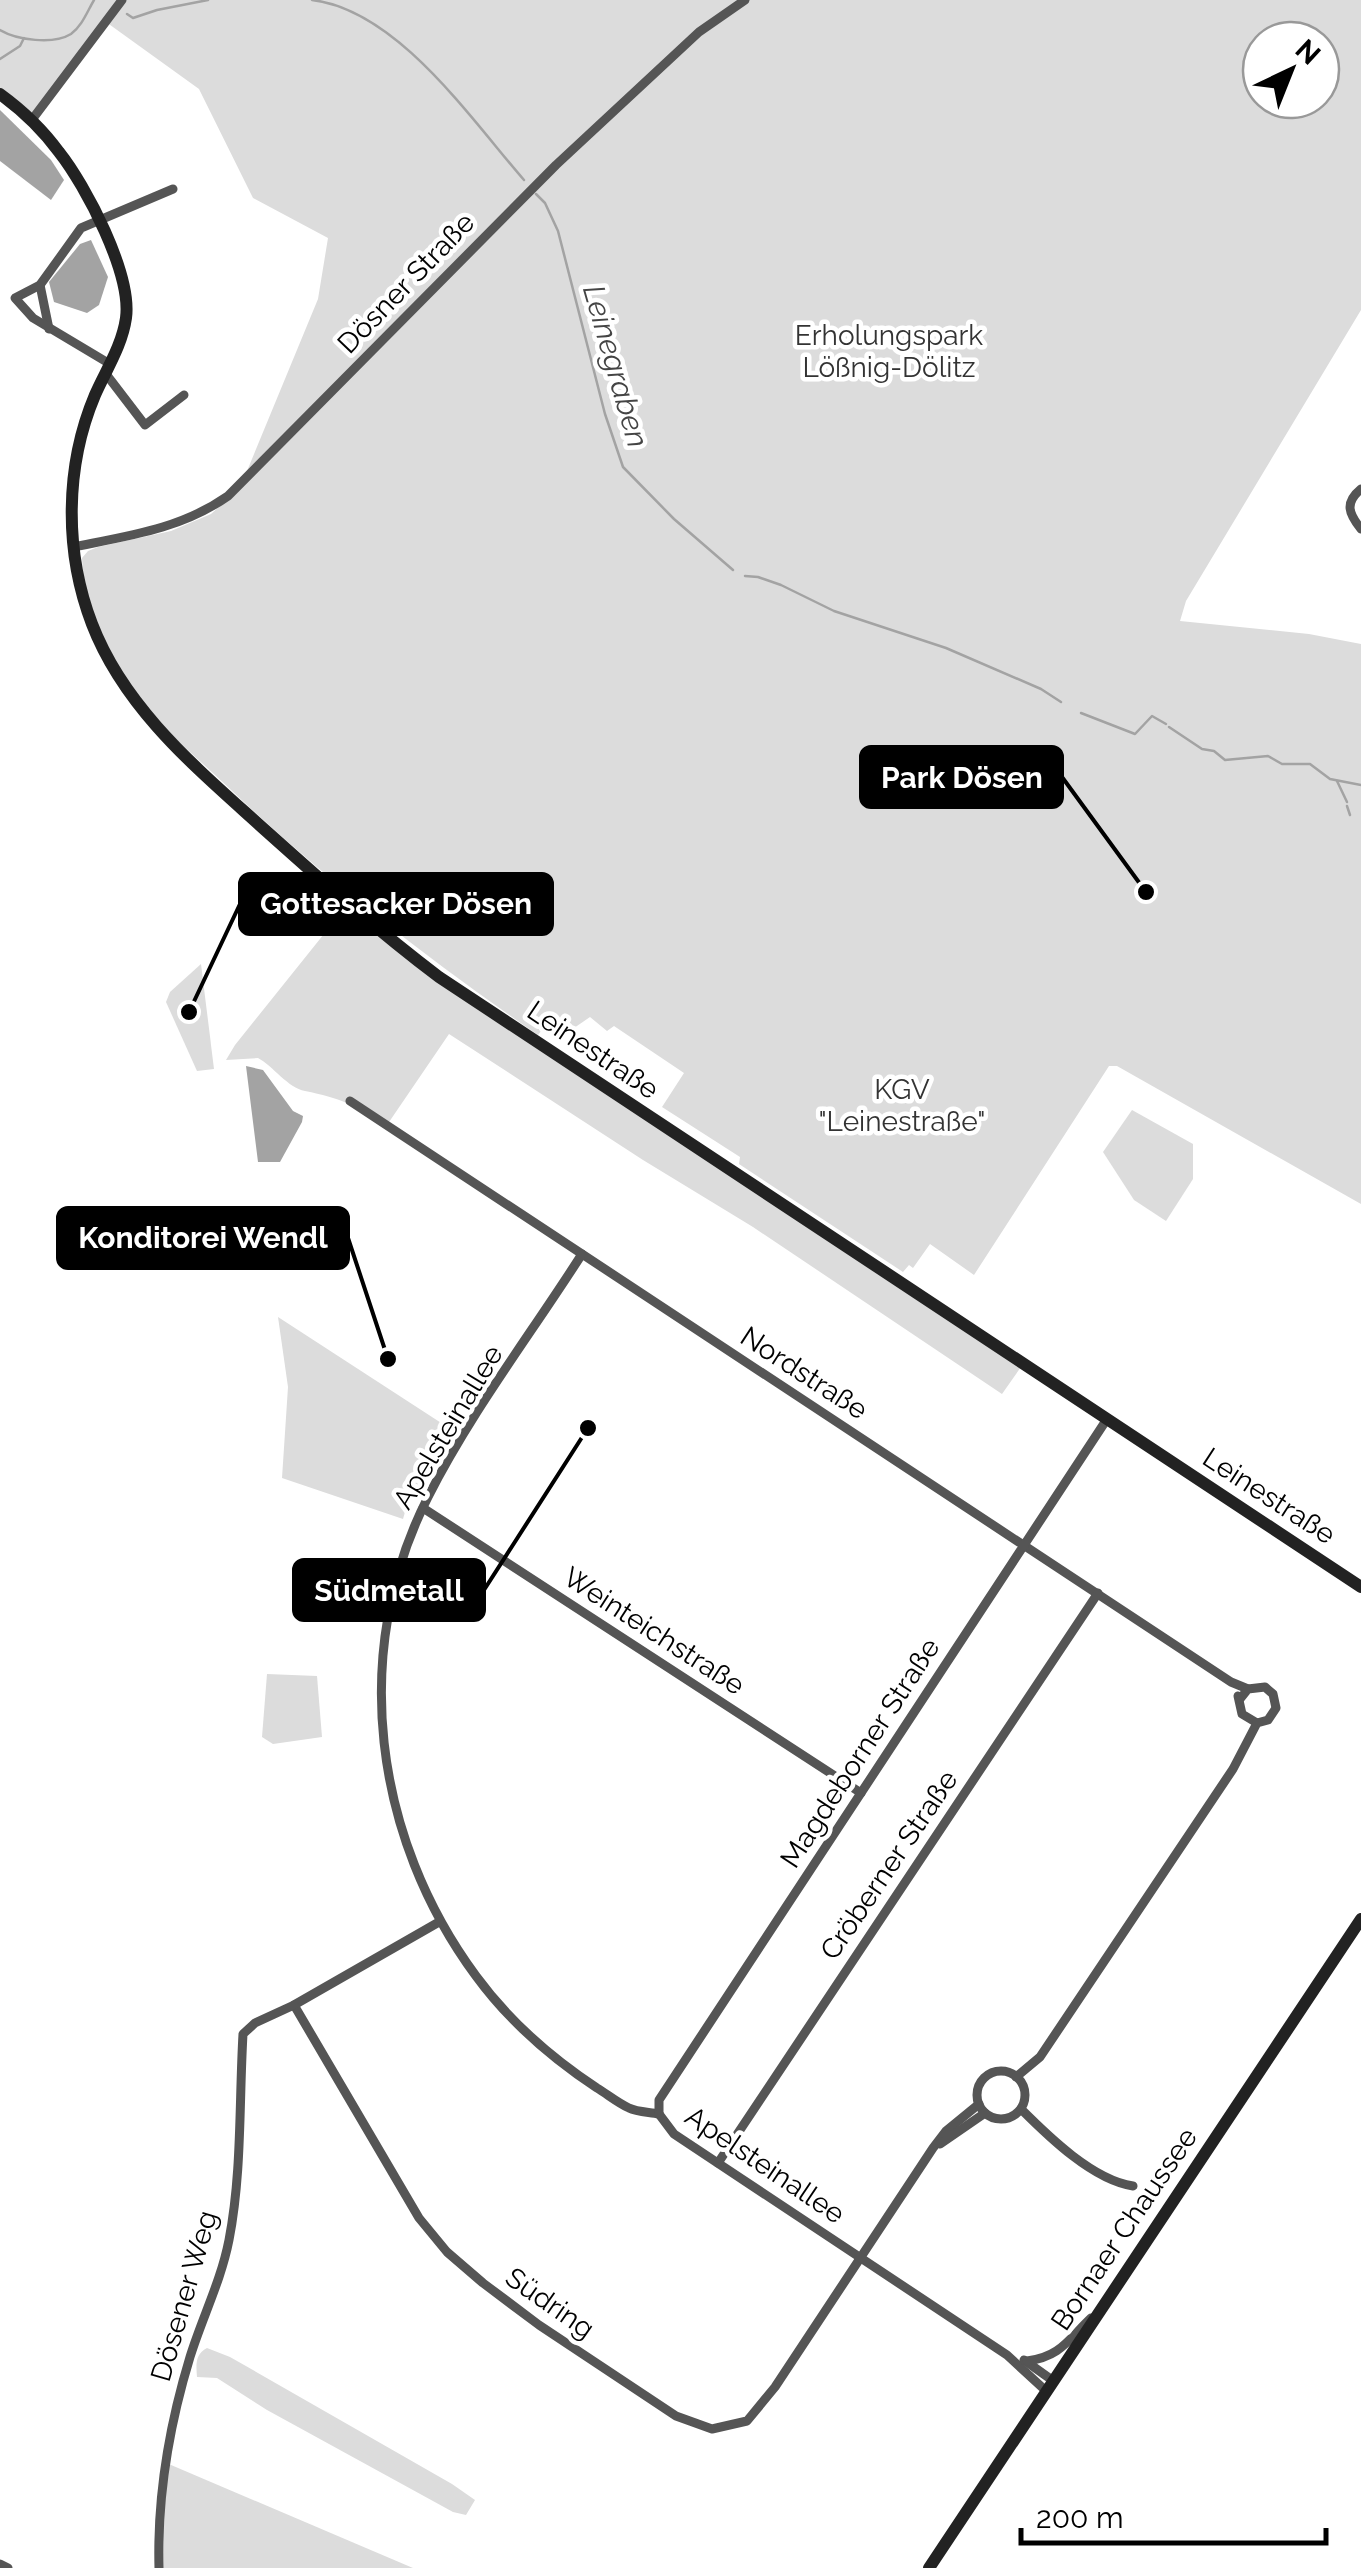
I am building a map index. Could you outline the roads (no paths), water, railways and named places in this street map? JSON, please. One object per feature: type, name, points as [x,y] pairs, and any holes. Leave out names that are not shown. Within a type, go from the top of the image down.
[{"type":"main road","name":"Leinestraße","points":[[0,94],[32,121],[68,163],[117,266],[127,306],[124,328],[85,424],[74,468],[74,546],[92,622],[105,653],[130,695],[159,730],[378,930],[528,1038],[1361,1587]]},
{"type":"main road","name":"Bornaer Chaussee","points":[[929,2568],[1361,1919]]},
{"type":"street","points":[[32,121],[122,0]]},
{"type":"street","name":"Dösner Straße","points":[[74,546],[172,526],[228,496],[556,166],[699,32],[744,0]]},
{"type":"street","points":[[173,189],[80,228],[40,285],[15,298],[22,309],[108,369],[146,425],[184,396]]},
{"type":"street","points":[[40,285],[49,329]]},
{"type":"street","points":[[1361,489],[1352,497],[1349,508],[1350,516],[1361,529]]},
{"type":"street","name":"Nordstraße","points":[[350,1101],[1232,1683],[1248,1688]]},
{"type":"street","name":"Apelsteinallee","points":[[582,1254],[466,1432],[423,1508],[397,1572],[381,1682],[386,1756],[409,1854],[439,1922],[496,2003],[543,2048],[630,2109],[658,2114],[674,2134],[1049,2385]]},
{"type":"street","name":"Magdeborner Straße","points":[[658,2114],[660,2100],[1107,1419]]},
{"type":"street","name":"Weinteichstraße","points":[[423,1508],[861,1793]]},
{"type":"street","name":"Cröberner Straße","points":[[718,2163],[1098,1593]]},
{"type":"street","name":"Nordstraße","points":[[1232,1683],[1242,1714],[1257,1723]]},
{"type":"street","points":[[1016,2077],[1040,2057],[1233,1769],[1257,1723],[1272,1716],[1276,1699],[1264,1687],[1248,1688],[1240,1699]]},
{"type":"street","points":[[294,2005],[439,1922]]},
{"type":"street","name":"Südring","points":[[294,2005],[402,2193],[446,2252],[539,2324],[676,2416],[712,2429],[747,2420],[775,2387],[933,2148],[982,2108]]},
{"type":"street","name":"Dösener Weg","points":[[158,2568],[161,2485],[170,2431],[190,2354],[229,2240],[238,2170],[243,2034],[255,2023],[294,2005]]},
{"type":"street","points":[[1005,2072],[1016,2077],[1025,2094],[1015,2115],[1003,2119],[982,2108],[978,2090],[990,2074],[1005,2072]]},
{"type":"street","points":[[1021,2109],[1051,2140],[1116,2184],[1133,2186]]},
{"type":"street","points":[[1027,2361],[1042,2360],[1058,2352],[1104,2305]]},
{"type":"street","name":"Apelsteinallee","points":[[1008,2355],[1027,2361],[1049,2385]]},
{"type":"street","points":[[0,2564],[8,2568]]},
{"type":"waterway","name":"Leinegraben","points":[[0,30],[35,40],[63,37],[78,27],[94,0]]},
{"type":"waterway","name":"Leinegraben","points":[[127,14],[133,18],[208,0]]},
{"type":"waterway","name":"Leinegraben","points":[[312,0],[343,8],[402,45],[456,98],[524,180]]},
{"type":"waterway","points":[[0,59],[20,46],[24,38]]},
{"type":"waterway","name":"Leinegraben","points":[[536,194],[545,203],[558,231],[605,414],[623,467],[674,519],[733,570]]},
{"type":"waterway","name":"Leinegraben","points":[[745,576],[781,585],[834,611],[946,648],[1041,689],[1061,702]]},
{"type":"waterway","name":"Leinegraben","points":[[1081,713],[1135,734],[1152,716],[1166,724]]},
{"type":"waterway","name":"Leinegraben","points":[[1169,727],[1225,760],[1268,756],[1282,764],[1310,764],[1330,779],[1361,785]]},
{"type":"waterway","points":[[1337,781],[1347,802]]},
{"type":"waterway","points":[[1347,806],[1350,815]]},
{"type":"place","name":"Park Dösen","points":[[1146,892]]},
{"type":"place","name":"Gottesacker Dösen","points":[[189,1012]]},
{"type":"place","name":"Konditorei Wendl","points":[[388,1359]]},
{"type":"place","name":"Südmetall","points":[[588,1428]]},
{"type":"park label","name":"Erholungspark Lößnig-Dölitz","points":[[889,351]]},
{"type":"park label","name":"KGV \"Leinestraße\"","points":[[902,1105]]}]
